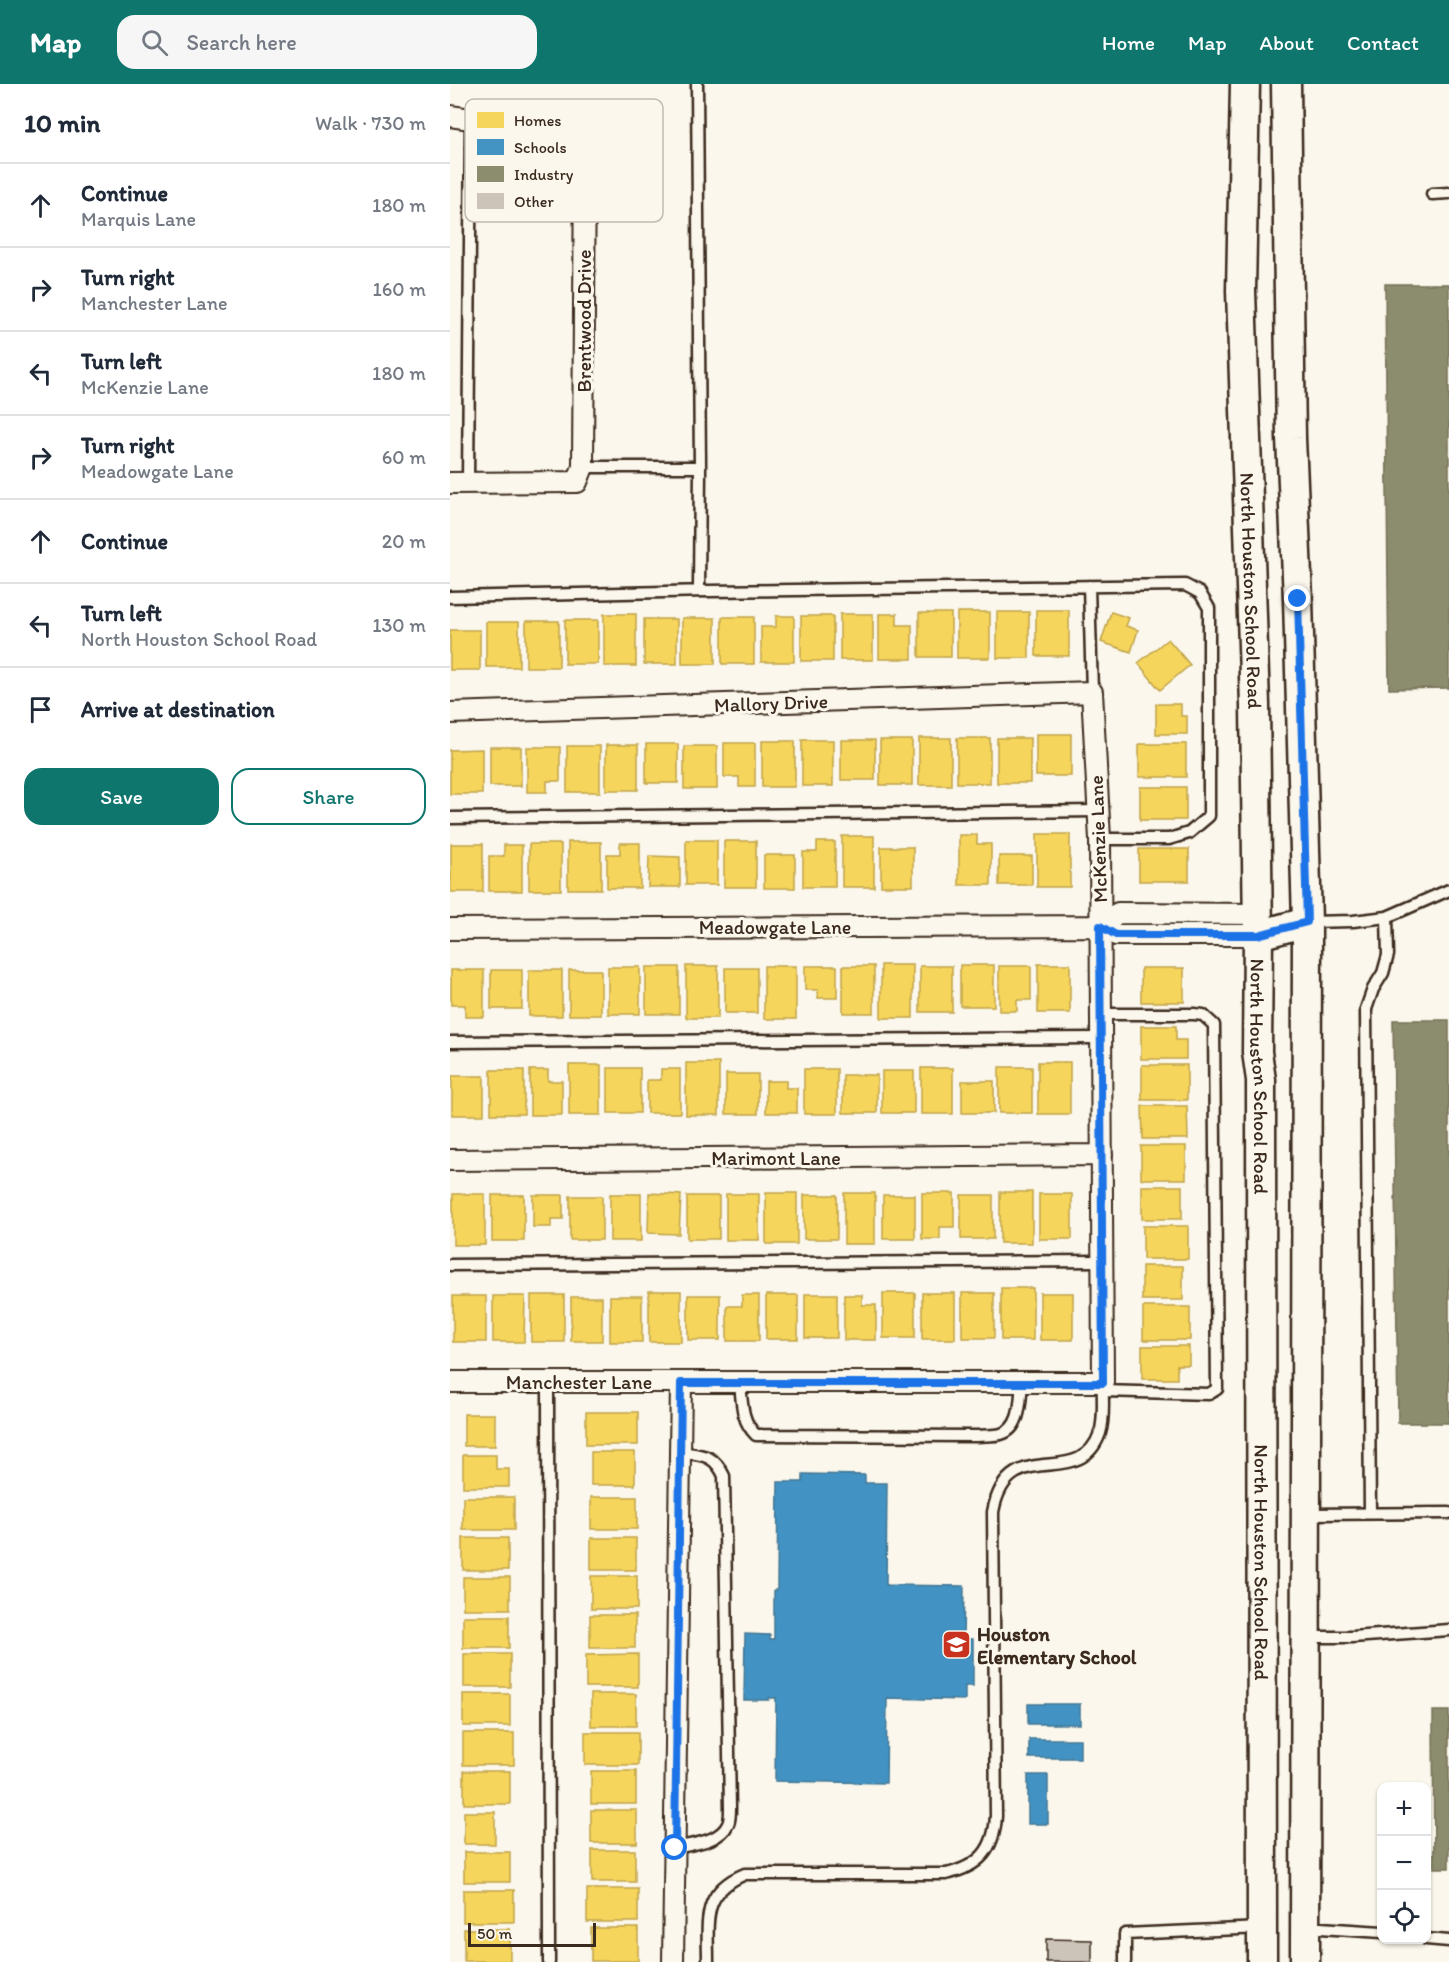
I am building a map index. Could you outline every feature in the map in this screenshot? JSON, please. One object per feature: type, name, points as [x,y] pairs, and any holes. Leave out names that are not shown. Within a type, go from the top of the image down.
[{"type":"main road","name":"North Houston School Road","points":[[1245,84],[1241,291],[1256,705],[1257,1052],[1262,1080],[1262,1962]]},
{"type":"main road","points":[[1286,84],[1291,438],[1307,922],[1305,1962]]},
{"type":"main road","points":[[1258,925],[1307,922]]},
{"type":"main road","points":[[1262,1636],[1305,1637]]},
{"type":"street","points":[[450,116],[465,118]]},
{"type":"street","name":"Brentwood Drive","points":[[583,467],[585,222]]},
{"type":"street","points":[[459,483],[577,482],[583,467]]},
{"type":"street","name":"Mallory Drive","points":[[450,713],[1092,692]]},
{"type":"street","name":"McKenzie Lane","points":[[1092,692],[1100,839],[1103,1387]]},
{"type":"street","name":"Meadowgate Lane","points":[[450,929],[1100,926],[1118,913],[1258,925]]},
{"type":"street","name":"Marimont Lane","points":[[450,1160],[1102,1155]]},
{"type":"street","name":"Manchester Lane","points":[[450,1383],[1023,1383],[1103,1387]]},
{"type":"street","points":[[673,1962],[681,1383]]},
{"type":"lane","points":[[697,84],[699,591]]},
{"type":"lane","points":[[1432,194],[1449,193]]},
{"type":"lane","points":[[459,483],[468,222]]},
{"type":"lane","points":[[583,467],[700,467]]},
{"type":"lane","points":[[450,597],[699,591],[1185,585],[1200,593],[1209,608],[1209,816],[1189,832],[1168,839],[1100,839]]},
{"type":"lane","points":[[1089,586],[1092,692]]},
{"type":"lane","points":[[450,818],[1098,811]]},
{"type":"lane","points":[[1307,922],[1353,921],[1387,917],[1449,890]]},
{"type":"lane","points":[[1370,1513],[1366,1009],[1373,989],[1383,973],[1388,955],[1387,917]]},
{"type":"lane","points":[[708,1962],[710,1906],[718,1892],[730,1880],[745,1874],[946,1874],[963,1870],[978,1861],[989,1848],[995,1833],[996,1816],[993,1512],[996,1496],[1004,1481],[1017,1471],[1033,1465],[1066,1464],[1080,1458],[1092,1447],[1100,1433],[1103,1387],[1209,1394],[1217,1389],[1214,1025],[1203,1015],[1194,1014],[1101,1014]]},
{"type":"lane","points":[[450,1042],[1101,1038]]},
{"type":"lane","points":[[450,1265],[1103,1261]]},
{"type":"lane","points":[[548,1383],[549,1962]]},
{"type":"lane","points":[[740,1383],[743,1413],[749,1428],[756,1435],[976,1436],[1002,1434],[1012,1428],[1018,1417],[1023,1383]]},
{"type":"lane","points":[[675,1848],[704,1842],[718,1834],[728,1824],[730,1808],[724,1476],[719,1465],[706,1455],[680,1452]]},
{"type":"lane","points":[[1305,1514],[1449,1513]]},
{"type":"lane","points":[[1305,1637],[1352,1637],[1449,1630]]},
{"type":"lane","points":[[1305,1927],[1377,1932]]},
{"type":"lane","points":[[1125,1962],[1125,1934],[1262,1928]]},
{"type":"lane","points":[[1431,1939],[1449,1941]]},
{"type":"building: Homes","points":[[1036,610],[1069,610],[1069,656],[1036,656]]},
{"type":"building: Homes","points":[[957,612],[990,612],[990,658],[957,658]]},
{"type":"building: Homes","points":[[997,612],[1029,612],[1029,658],[997,658]]},
{"type":"building: Homes","points":[[1111,612],[1129,618],[1126,626],[1138,630],[1131,652],[1101,642]]},
{"type":"building: Homes","points":[[919,613],[951,613],[951,657],[919,657]]},
{"type":"building: Homes","points":[[604,614],[636,614],[636,666],[604,666]]},
{"type":"building: Homes","points":[[840,614],[873,614],[873,660],[840,660]]},
{"type":"building: Homes","points":[[879,614],[897,614],[897,625],[912,625],[912,659],[879,659]]},
{"type":"building: Homes","points":[[776,616],[794,616],[794,662],[761,662],[761,627],[776,627]]},
{"type":"building: Homes","points":[[801,616],[833,616],[833,661],[801,661]]},
{"type":"building: Homes","points":[[722,617],[754,617],[754,664],[722,664]]},
{"type":"building: Homes","points":[[682,618],[715,618],[715,664],[682,664]]},
{"type":"building: Homes","points":[[644,619],[677,619],[677,664],[644,664]]},
{"type":"building: Homes","points":[[565,620],[598,620],[598,664],[565,664]]},
{"type":"building: Homes","points":[[526,621],[559,621],[559,667],[526,667]]},
{"type":"building: Homes","points":[[486,622],[519,622],[519,667],[486,667]]},
{"type":"building: Homes","points":[[450,630],[480,630],[480,670],[450,670]]},
{"type":"building: Homes","points":[[1168,639],[1190,665],[1160,690],[1138,663]]},
{"type":"building: Homes","points":[[1156,704],[1181,704],[1181,716],[1187,716],[1187,734],[1156,734]]},
{"type":"building: Homes","points":[[1036,734],[1071,734],[1071,776],[1036,776]]},
{"type":"building: Homes","points":[[919,738],[951,738],[951,785],[919,785]]},
{"type":"building: Homes","points":[[957,738],[990,738],[990,783],[957,783]]},
{"type":"building: Homes","points":[[997,738],[1030,738],[1030,783],[997,783]]},
{"type":"building: Homes","points":[[802,740],[833,740],[833,786],[802,786]]},
{"type":"building: Homes","points":[[841,740],[875,740],[875,780],[841,780]]},
{"type":"building: Homes","points":[[880,740],[912,740],[912,785],[880,785]]},
{"type":"building: Homes","points":[[762,741],[795,741],[795,787],[762,787]]},
{"type":"building: Homes","points":[[724,743],[755,743],[755,787],[739,787],[739,777],[724,777]]},
{"type":"building: Homes","points":[[646,744],[678,744],[678,783],[646,783]]},
{"type":"building: Homes","points":[[1139,744],[1186,744],[1186,777],[1139,777]]},
{"type":"building: Homes","points":[[606,745],[638,745],[638,790],[606,790]]},
{"type":"building: Homes","points":[[567,746],[600,746],[600,792],[567,792]]},
{"type":"building: Homes","points":[[684,746],[717,746],[717,789],[684,789]]},
{"type":"building: Homes","points":[[490,747],[521,747],[521,786],[490,786]]},
{"type":"building: Homes","points":[[527,747],[560,747],[560,781],[547,781],[547,792],[527,792]]},
{"type":"building: Homes","points":[[482,749],[482,794],[450,794],[450,750]]},
{"type":"building: Homes","points":[[1140,787],[1186,787],[1186,820],[1140,820]]},
{"type":"building: Homes","points":[[1037,834],[1070,834],[1070,887],[1037,887]]},
{"type":"building: Homes","points":[[959,835],[977,835],[977,844],[991,844],[991,885],[959,885]]},
{"type":"building: Homes","points":[[842,836],[874,836],[874,887],[842,887]]},
{"type":"building: Homes","points":[[686,840],[717,840],[717,885],[686,885]]},
{"type":"building: Homes","points":[[724,841],[756,841],[756,887],[724,887]]},
{"type":"building: Homes","points":[[568,842],[601,842],[601,889],[568,889]]},
{"type":"building: Homes","points":[[817,842],[835,842],[835,887],[803,887],[803,852],[817,852]]},
{"type":"building: Homes","points":[[620,843],[640,843],[640,888],[607,888],[607,854],[620,854]]},
{"type":"building: Homes","points":[[451,844],[483,844],[483,892],[451,892]]},
{"type":"building: Homes","points":[[529,844],[561,844],[561,890],[529,890]]},
{"type":"building: Homes","points":[[504,845],[522,845],[522,891],[489,891],[489,856],[504,856]]},
{"type":"building: Homes","points":[[881,847],[913,847],[913,886],[881,886]]},
{"type":"building: Homes","points":[[1139,849],[1189,849],[1189,881],[1139,881]]},
{"type":"building: Homes","points":[[764,855],[795,855],[795,888],[764,888]]},
{"type":"building: Homes","points":[[649,856],[680,857],[680,887],[648,887]]},
{"type":"building: Homes","points":[[999,856],[1032,856],[1032,885],[999,885]]},
{"type":"building: Homes","points":[[1038,964],[1070,964],[1070,1013],[1038,1013]]},
{"type":"building: Homes","points":[[881,965],[913,965],[913,1018],[881,1018]]},
{"type":"building: Homes","points":[[960,965],[994,965],[994,1006],[960,1006]]},
{"type":"building: Homes","points":[[686,966],[718,966],[718,1018],[686,1018]]},
{"type":"building: Homes","points":[[764,966],[796,966],[796,1019],[764,1019]]},
{"type":"building: Homes","points":[[805,966],[837,966],[837,998],[818,998],[818,990],[805,990]]},
{"type":"building: Homes","points":[[843,966],[874,966],[874,1013],[843,1013]]},
{"type":"building: Homes","points":[[920,966],[952,966],[952,1012],[920,1012]]},
{"type":"building: Homes","points":[[999,966],[1031,966],[1031,1000],[1017,1000],[1017,1011],[999,1011]]},
{"type":"building: Homes","points":[[608,967],[640,967],[640,1014],[608,1014]]},
{"type":"building: Homes","points":[[646,967],[679,967],[679,1014],[646,1014]]},
{"type":"building: Homes","points":[[725,968],[757,968],[757,1013],[725,1013]]},
{"type":"building: Homes","points":[[1141,968],[1184,968],[1184,1002],[1141,1002]]},
{"type":"building: Homes","points":[[451,970],[484,970],[484,1017],[465,1017],[465,1005],[451,1005]]},
{"type":"building: Homes","points":[[491,970],[522,970],[522,1009],[491,1009]]},
{"type":"building: Homes","points":[[529,970],[562,970],[562,1016],[529,1016]]},
{"type":"building: Homes","points":[[569,970],[601,970],[601,1015],[569,1015]]},
{"type":"building: Homes","points":[[1141,1026],[1176,1026],[1176,1040],[1186,1040],[1186,1059],[1141,1059]]},
{"type":"building: Homes","points":[[1038,1062],[1070,1062],[1070,1114],[1038,1114]]},
{"type":"building: Homes","points":[[686,1063],[719,1063],[719,1115],[686,1115]]},
{"type":"building: Homes","points":[[569,1065],[601,1065],[601,1115],[569,1115]]},
{"type":"building: Homes","points":[[1142,1065],[1187,1065],[1187,1100],[1142,1100]]},
{"type":"building: Homes","points":[[999,1067],[1032,1067],[1032,1113],[999,1113]]},
{"type":"building: Homes","points":[[608,1068],[640,1068],[640,1113],[608,1113]]},
{"type":"building: Homes","points":[[921,1068],[953,1068],[953,1114],[921,1114]]},
{"type":"building: Homes","points":[[661,1069],[680,1069],[680,1113],[647,1113],[647,1080],[661,1080]]},
{"type":"building: Homes","points":[[804,1069],[837,1069],[837,1114],[804,1114]]},
{"type":"building: Homes","points":[[491,1070],[524,1070],[524,1114],[491,1114]]},
{"type":"building: Homes","points":[[530,1070],[548,1070],[548,1081],[562,1081],[562,1115],[530,1115]]},
{"type":"building: Homes","points":[[882,1071],[914,1071],[914,1113],[882,1113]]},
{"type":"building: Homes","points":[[726,1074],[758,1074],[758,1114],[726,1114]]},
{"type":"building: Homes","points":[[843,1075],[877,1075],[877,1113],[843,1113]]},
{"type":"building: Homes","points":[[452,1076],[484,1076],[484,1115],[452,1115]]},
{"type":"building: Homes","points":[[766,1081],[786,1081],[786,1088],[797,1088],[797,1113],[766,1113]]},
{"type":"building: Homes","points":[[962,1081],[994,1081],[994,1113],[962,1113]]},
{"type":"building: Homes","points":[[1142,1106],[1187,1106],[1188,1139],[1143,1139]]},
{"type":"building: Homes","points":[[1141,1146],[1186,1146],[1186,1179],[1141,1179]]},
{"type":"building: Homes","points":[[1142,1186],[1182,1186],[1182,1219],[1142,1219]]},
{"type":"building: Homes","points":[[1000,1192],[1032,1192],[1032,1243],[1000,1243]]},
{"type":"building: Homes","points":[[649,1193],[681,1195],[679,1234],[648,1233]]},
{"type":"building: Homes","points":[[766,1193],[797,1193],[797,1244],[766,1244]]},
{"type":"building: Homes","points":[[844,1193],[875,1193],[875,1244],[844,1244]]},
{"type":"building: Homes","points":[[922,1193],[954,1193],[954,1227],[940,1227],[940,1239],[922,1239]]},
{"type":"building: Homes","points":[[453,1194],[485,1194],[485,1245],[453,1245]]},
{"type":"building: Homes","points":[[610,1194],[641,1194],[641,1241],[610,1241]]},
{"type":"building: Homes","points":[[726,1194],[759,1194],[759,1240],[726,1240]]},
{"type":"building: Homes","points":[[1039,1194],[1072,1194],[1072,1239],[1039,1239]]},
{"type":"building: Homes","points":[[492,1195],[524,1195],[524,1241],[492,1241]]},
{"type":"building: Homes","points":[[533,1195],[563,1195],[563,1219],[551,1219],[551,1227],[533,1227]]},
{"type":"building: Homes","points":[[804,1195],[837,1195],[837,1239],[804,1239]]},
{"type":"building: Homes","points":[[883,1195],[915,1195],[915,1239],[883,1239]]},
{"type":"building: Homes","points":[[961,1195],[993,1195],[993,1239],[961,1239]]},
{"type":"building: Homes","points":[[570,1196],[602,1196],[602,1240],[570,1240]]},
{"type":"building: Homes","points":[[687,1196],[719,1196],[719,1239],[687,1239]]},
{"type":"building: Homes","points":[[1143,1226],[1188,1226],[1188,1259],[1143,1259]]},
{"type":"building: Homes","points":[[1142,1266],[1183,1266],[1183,1300],[1142,1300]]},
{"type":"building: Homes","points":[[1001,1288],[1033,1288],[1033,1340],[1001,1340]]},
{"type":"building: Homes","points":[[649,1291],[681,1291],[681,1342],[649,1342]]},
{"type":"building: Homes","points":[[883,1293],[915,1293],[915,1338],[883,1338]]},
{"type":"building: Homes","points":[[922,1293],[955,1293],[955,1339],[922,1339]]},
{"type":"building: Homes","points":[[962,1293],[994,1293],[994,1338],[962,1338]]},
{"type":"building: Homes","points":[[1040,1293],[1073,1293],[1073,1340],[1040,1340]]},
{"type":"building: Homes","points":[[805,1294],[837,1294],[837,1338],[805,1338]]},
{"type":"building: Homes","points":[[531,1295],[564,1295],[564,1342],[531,1342]]},
{"type":"building: Homes","points":[[688,1295],[720,1295],[720,1340],[688,1340]]},
{"type":"building: Homes","points":[[742,1295],[759,1295],[759,1341],[727,1341],[727,1306],[742,1306]]},
{"type":"building: Homes","points":[[766,1295],[798,1295],[798,1339],[766,1339]]},
{"type":"building: Homes","points":[[844,1295],[862,1295],[862,1305],[876,1305],[876,1340],[844,1340]]},
{"type":"building: Homes","points":[[453,1296],[486,1296],[486,1342],[453,1342]]},
{"type":"building: Homes","points":[[493,1296],[525,1296],[524,1342],[493,1342]]},
{"type":"building: Homes","points":[[610,1296],[642,1296],[642,1342],[610,1342]]},
{"type":"building: Homes","points":[[571,1297],[602,1297],[602,1341],[571,1341]]},
{"type":"building: Homes","points":[[1143,1307],[1190,1307],[1190,1340],[1143,1340]]},
{"type":"building: Homes","points":[[1142,1346],[1189,1346],[1189,1365],[1177,1365],[1177,1379],[1142,1379]]},
{"type":"building: Homes","points":[[586,1412],[638,1412],[638,1445],[586,1445]]},
{"type":"building: Homes","points":[[464,1414],[495,1414],[495,1446],[464,1446]]},
{"type":"building: Homes","points":[[591,1452],[635,1452],[635,1485],[591,1485]]},
{"type":"building: Homes","points":[[463,1455],[496,1455],[496,1469],[509,1469],[509,1487],[463,1487]]},
{"type":"building: Homes","points":[[463,1497],[514,1497],[514,1530],[463,1530]]},
{"type":"building: Homes","points":[[591,1497],[637,1497],[637,1529],[591,1529]]},
{"type":"building: Homes","points":[[463,1538],[508,1538],[508,1570],[463,1570]]},
{"type":"building: Homes","points":[[591,1538],[636,1538],[636,1570],[591,1570]]},
{"type":"building: Homes","points":[[591,1576],[637,1576],[637,1609],[591,1609]]},
{"type":"building: Homes","points":[[463,1577],[510,1577],[510,1609],[463,1609]]},
{"type":"building: Homes","points":[[590,1615],[635,1615],[635,1648],[590,1648]]},
{"type":"building: Homes","points":[[463,1616],[509,1616],[509,1648],[463,1648]]},
{"type":"building: Homes","points":[[464,1654],[510,1654],[510,1687],[464,1687]]},
{"type":"building: Homes","points":[[638,1654],[638,1687],[586,1687],[586,1655]]},
{"type":"building: Homes","points":[[463,1694],[510,1694],[510,1726],[463,1726]]},
{"type":"building: Homes","points":[[591,1694],[636,1694],[636,1726],[591,1726]]},
{"type":"building: Homes","points":[[585,1732],[638,1732],[638,1765],[585,1765]]},
{"type":"building: Homes","points":[[463,1733],[514,1733],[514,1765],[463,1765]]},
{"type":"building: Homes","points":[[464,1771],[510,1771],[510,1804],[464,1804]]},
{"type":"building: Homes","points":[[591,1771],[636,1771],[636,1804],[591,1804]]},
{"type":"building: Homes","points":[[591,1810],[637,1810],[637,1843],[591,1843]]},
{"type":"building: Homes","points":[[464,1812],[495,1812],[495,1844],[464,1844]]},
{"type":"building: Homes","points":[[592,1850],[635,1850],[635,1882],[592,1882]]},
{"type":"building: Homes","points":[[464,1852],[510,1852],[510,1882],[464,1882]]},
{"type":"building: Homes","points":[[587,1889],[638,1889],[638,1922],[587,1922]]},
{"type":"building: Homes","points":[[463,1890],[514,1890],[514,1922],[463,1922]]},
{"type":"building: Homes","points":[[591,1928],[638,1928],[638,1961],[591,1961]]},
{"type":"building: Homes","points":[[464,1929],[510,1929],[510,1961],[464,1961]]},
{"type":"building: Schools","points":[[803,1474],[865,1475],[865,1483],[887,1483],[886,1585],[964,1586],[963,1639],[973,1639],[973,1686],[965,1686],[965,1700],[887,1698],[886,1783],[775,1781],[776,1698],[744,1700],[745,1634],[770,1635],[770,1639],[774,1639],[778,1482],[803,1482]]},
{"type":"building: Schools","points":[[1028,1704],[1080,1704],[1080,1724],[1028,1724]]},
{"type":"building: Schools","points":[[1029,1739],[1080,1739],[1080,1758],[1029,1758]]},
{"type":"building: Schools","points":[[1028,1775],[1048,1775],[1048,1824],[1028,1824]]},
{"type":"building: Industry","points":[[1385,284],[1449,284],[1449,688],[1389,689]]},
{"type":"building: Industry","points":[[1393,1020],[1449,1020],[1449,1423],[1398,1423]]},
{"type":"building: Industry","points":[[1433,1711],[1449,1711],[1449,1868],[1434,1868]]},
{"type":"building: Other","points":[[1046,1939],[1092,1940],[1092,1962],[1046,1962]]},
{"type":"place","name":"Houston Elementary School","points":[[956,1645]]},
{"type":"route","points":[[675,1848],[681,1383],[1103,1383],[1100,926],[1116,935],[1258,935],[1307,922],[1298,599]]}]
